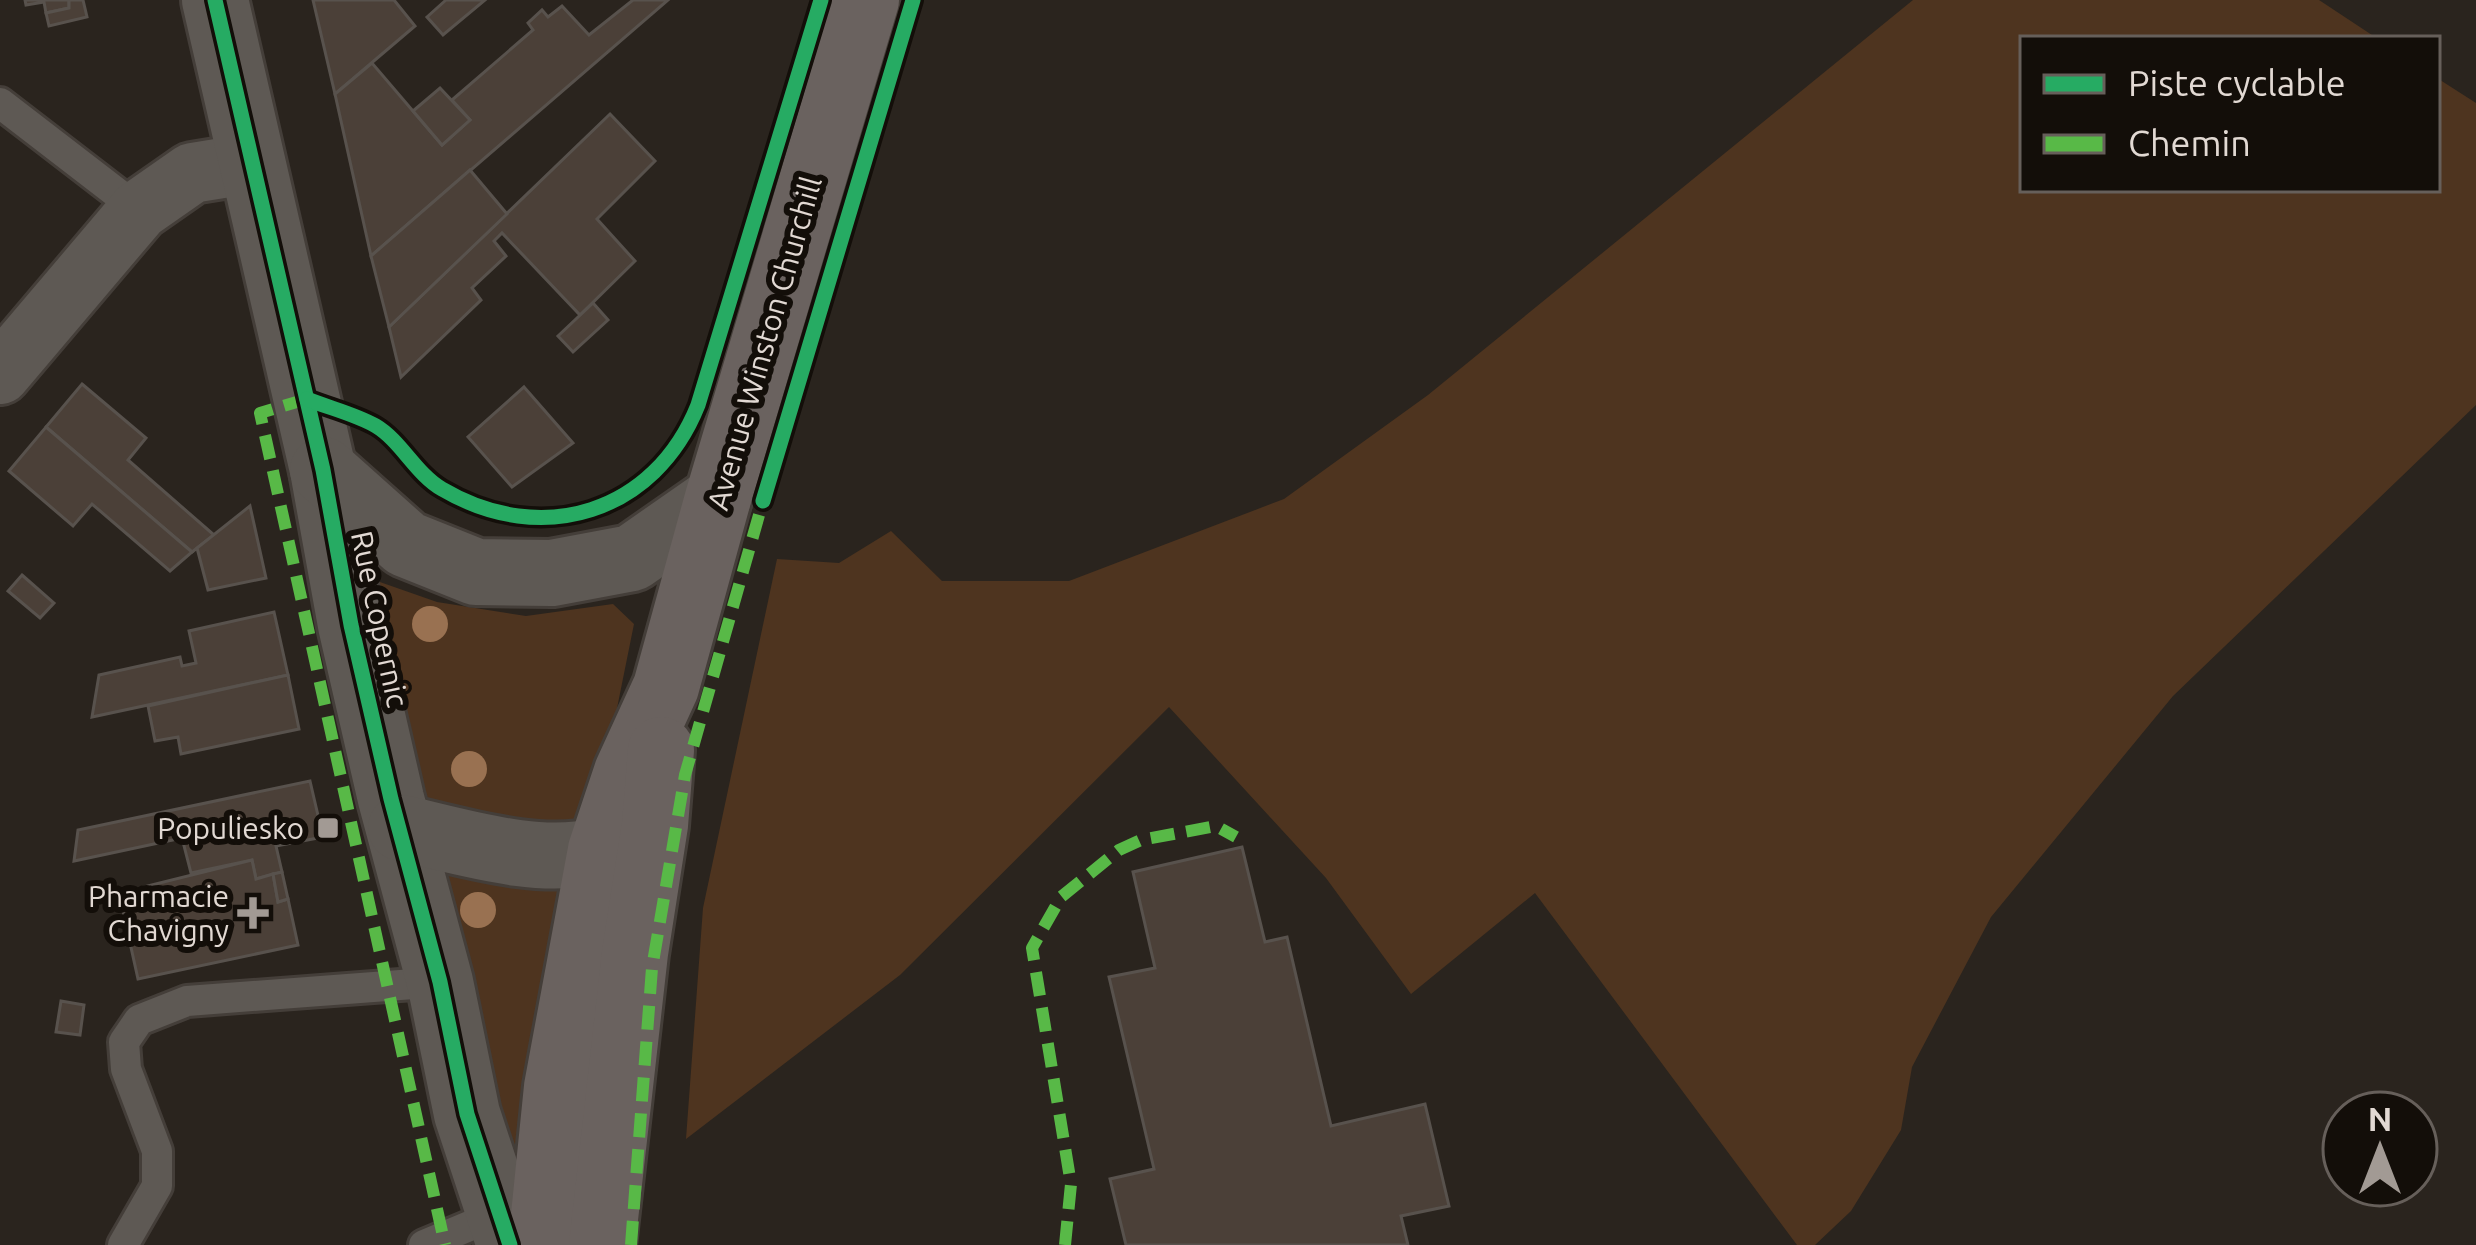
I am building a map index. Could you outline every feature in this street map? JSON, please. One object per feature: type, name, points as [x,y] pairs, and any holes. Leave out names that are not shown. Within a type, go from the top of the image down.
[{"type":"main road","name":"Avenue Winston Churchill","points":[[602,1245],[635,953],[627,772],[666,687],[866,0]]},
{"type":"main road","name":"Avenue Winston Churchill","points":[[516,1235],[628,838]]},
{"type":"street","name":"Rue Copernic","points":[[215,0],[323,470],[351,625],[440,982],[467,1114],[516,1235]]},
{"type":"street","points":[[0,374],[139,209],[192,173],[253,164]]},
{"type":"street","points":[[323,470],[406,544],[476,572],[553,573],[632,558],[718,498]]},
{"type":"street","points":[[401,828],[511,852],[628,838]]},
{"type":"lane","points":[[0,103],[139,209]]},
{"type":"lane","points":[[123,1245],[157,1186],[157,1151],[126,1070],[124,1042],[139,1020],[187,1001],[440,982]]},
{"type":"lane","points":[[424,1245],[516,1235]]},
{"type":"shaded area","points":[[1913,0],[2319,0],[2373,36],[2020,36],[2020,192],[2440,192],[2440,80],[2476,103],[2476,405],[2173,696],[1991,917],[1912,1067],[1901,1130],[1851,1211],[1815,1245],[1797,1245],[1535,893],[1411,994],[1326,878],[1169,707],[900,975],[686,1139],[703,908],[777,559],[839,563],[891,531],[942,581],[1069,581],[1284,499],[1428,395]]},
{"type":"shaded area","points":[[377,581],[437,602],[526,616],[613,604],[634,624],[611,738],[585,814],[562,828],[409,807]]},
{"type":"shaded area","points":[[432,860],[572,871],[528,1166],[511,1160],[475,983]]},
{"type":"building","points":[[25,0],[69,0],[69,8],[46,13],[44,2],[26,5]]},
{"type":"building","points":[[69,0],[83,0],[87,17],[49,26],[46,13],[69,8]]},
{"type":"building","points":[[313,0],[394,0],[415,26],[335,94]]},
{"type":"building","points":[[446,0],[485,0],[443,35],[427,17]]},
{"type":"building","points":[[633,0],[668,0],[371,256],[335,94],[372,63],[442,145],[470,120],[452,100],[533,30],[528,23],[542,10],[548,17],[562,6],[589,35]]},
{"type":"building","points":[[440,88],[470,120],[442,145],[413,111]]},
{"type":"building","points":[[610,114],[655,161],[597,219],[635,261],[580,315],[502,233],[494,241],[506,256],[472,288],[481,300],[401,377],[389,327]]},
{"type":"building","points":[[470,170],[507,214],[389,327],[371,256]]},
{"type":"building","points":[[593,303],[608,320],[573,352],[558,336]]},
{"type":"building","points":[[82,384],[146,438],[128,460],[214,535],[192,552],[46,427]]},
{"type":"building","points":[[524,387],[573,443],[512,487],[468,437]]},
{"type":"building","points":[[46,427],[192,552],[170,571],[92,504],[73,526],[9,471]]},
{"type":"building","points":[[250,506],[266,578],[208,590],[197,548]]},
{"type":"building","points":[[22,575],[54,603],[40,618],[8,591]]},
{"type":"building","points":[[274,612],[288,675],[92,717],[99,675],[180,657],[182,666],[196,663],[189,631]]},
{"type":"building","points":[[288,675],[299,729],[181,754],[178,737],[155,741],[148,706]]},
{"type":"building","points":[[310,781],[323,837],[276,846],[282,872],[256,879],[252,860],[191,873],[182,838],[74,861],[78,830]]},
{"type":"building","points":[[1242,847],[1265,942],[1287,937],[1331,1126],[1425,1104],[1449,1206],[1401,1216],[1408,1245],[1126,1245],[1110,1179],[1154,1169],[1109,977],[1155,968],[1133,872]]},
{"type":"building","points":[[252,860],[256,879],[273,874],[278,902],[288,899],[298,945],[138,979],[119,893]]},
{"type":"building","points":[[282,872],[288,899],[278,902],[273,874]]},
{"type":"building","points":[[61,1001],[84,1005],[80,1035],[56,1032]]},
{"type":"marked path","points":[[307,399],[260,413],[445,1245]]},
{"type":"marked path","points":[[631,1245],[652,968],[685,775],[763,501]]},
{"type":"marked path","points":[[1065,1245],[1071,1184],[1032,948],[1061,897],[1119,850],[1141,840],[1216,826],[1236,837]]},
{"type":"cycle path","points":[[215,0],[323,470],[351,625],[391,799],[440,982],[467,1114],[510,1245]]},
{"type":"cycle path","points":[[307,399],[376,426],[442,489],[480,507],[518,516],[556,517],[591,510],[624,495],[654,472],[679,442],[698,405],[821,0]]},
{"type":"cycle path","points":[[763,501],[913,0]]},
{"type":"place","name":"Populiesko","points":[[328,828]]},
{"type":"place","name":"Pharmacie Chavigny","points":[[253,913]]}]
